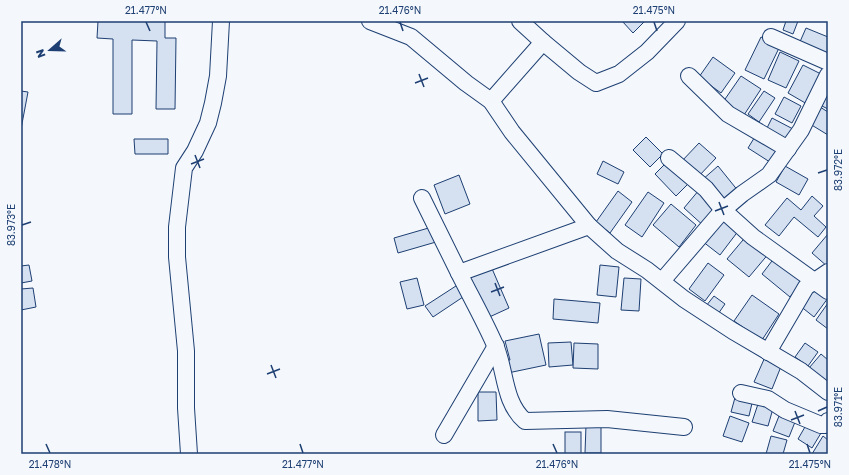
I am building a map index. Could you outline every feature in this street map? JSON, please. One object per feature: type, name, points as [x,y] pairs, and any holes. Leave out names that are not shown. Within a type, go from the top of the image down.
[{"type":"street","points":[[189,454],[186,408],[186,351],[177,257],[177,227],[184,168],[195,151],[205,130],[213,102],[218,76],[221,21]]},
{"type":"street","points":[[370,21],[411,37],[466,83],[491,101],[512,132],[588,226],[617,252],[662,281],[684,299],[800,371],[828,392]]},
{"type":"street","points":[[520,21],[579,72],[596,83],[619,74],[648,52],[677,21]]},
{"type":"street","points":[[771,37],[828,62]]},
{"type":"street","points":[[491,101],[543,42]]},
{"type":"street","points":[[662,281],[723,210],[742,194],[769,175],[802,130],[828,75]]},
{"type":"street","points":[[689,76],[728,114],[788,149]]},
{"type":"street","points":[[669,158],[706,189],[723,210],[753,237],[822,277],[828,290]]},
{"type":"street","points":[[422,198],[496,346],[508,396],[519,416],[525,421],[607,419],[684,427]]},
{"type":"street","points":[[459,273],[588,226]]},
{"type":"street","points":[[768,352],[806,287],[822,277]]},
{"type":"street","points":[[444,434],[496,346]]},
{"type":"street","points":[[741,393],[768,399],[784,410],[821,425],[825,425],[828,421]]},
{"type":"building","points":[[98,21],[165,21],[165,38],[176,38],[175,109],[156,109],[157,41],[132,40],[132,114],[113,114],[113,39],[97,38]]},
{"type":"building","points":[[622,21],[645,21],[633,33]]},
{"type":"building","points":[[786,21],[798,21],[793,34],[783,30]]},
{"type":"building","points":[[806,28],[828,37],[828,57],[799,44]]},
{"type":"building","points":[[761,37],[780,46],[764,79],[745,70]]},
{"type":"building","points":[[780,52],[799,61],[786,88],[768,80]]},
{"type":"building","points":[[713,57],[735,73],[721,93],[699,77]]},
{"type":"building","points":[[803,65],[823,75],[807,104],[788,93]]},
{"type":"building","points":[[741,76],[761,89],[744,115],[723,102]]},
{"type":"building","points":[[828,88],[828,109],[818,104]]},
{"type":"building","points":[[21,91],[28,92],[21,129]]},
{"type":"building","points":[[764,91],[775,98],[759,122],[748,114]]},
{"type":"building","points":[[784,97],[801,106],[792,123],[775,114]]},
{"type":"building","points":[[820,107],[828,112],[828,135],[810,124]]},
{"type":"building","points":[[772,118],[793,129],[785,143],[765,132]]},
{"type":"building","points":[[756,135],[781,151],[773,164],[748,148]]},
{"type":"building","points":[[646,137],[663,154],[650,167],[633,150]]},
{"type":"building","points":[[134,139],[168,139],[168,154],[135,154]]},
{"type":"building","points":[[699,143],[716,158],[698,177],[681,162]]},
{"type":"building","points":[[669,160],[690,182],[676,196],[655,174]]},
{"type":"building","points":[[603,161],[624,172],[618,184],[597,174]]},
{"type":"building","points":[[718,166],[739,192],[723,205],[702,180]]},
{"type":"building","points":[[785,166],[808,179],[799,195],[776,182]]},
{"type":"building","points":[[459,175],[470,204],[445,214],[434,185]]},
{"type":"building","points":[[699,190],[721,209],[705,227],[684,208]]},
{"type":"building","points":[[618,191],[632,202],[610,233],[596,222]]},
{"type":"building","points":[[648,192],[664,203],[642,237],[625,225]]},
{"type":"building","points":[[812,196],[823,206],[814,216],[826,227],[818,237],[794,217],[779,236],[765,225],[787,198],[801,210]]},
{"type":"building","points":[[671,204],[696,225],[679,247],[653,225]]},
{"type":"building","points":[[721,217],[739,230],[720,255],[702,241]]},
{"type":"building","points":[[432,227],[436,242],[398,253],[394,238]]},
{"type":"building","points":[[748,234],[770,252],[749,277],[727,259]]},
{"type":"building","points":[[828,234],[828,267],[812,253]]},
{"type":"building","points":[[775,257],[803,280],[790,297],[762,274]]},
{"type":"building","points":[[708,263],[724,275],[705,301],[689,289]]},
{"type":"building","points":[[490,264],[509,308],[485,319],[466,275]]},
{"type":"building","points":[[29,265],[32,281],[21,283],[21,266]]},
{"type":"building","points":[[600,265],[619,267],[616,297],[597,295]]},
{"type":"building","points":[[417,278],[424,305],[407,309],[400,282]]},
{"type":"building","points":[[624,278],[641,279],[639,311],[621,310]]},
{"type":"building","points":[[459,284],[466,295],[433,317],[425,306]]},
{"type":"building","points":[[814,285],[828,298],[814,317],[799,305]]},
{"type":"building","points":[[33,288],[36,307],[21,310],[21,289]]},
{"type":"building","points":[[752,295],[779,314],[762,340],[734,321]]},
{"type":"building","points":[[714,296],[725,304],[718,314],[706,306]]},
{"type":"building","points":[[554,299],[600,303],[598,323],[553,319]]},
{"type":"building","points":[[828,303],[828,329],[816,320]]},
{"type":"building","points":[[539,334],[546,365],[503,374],[500,362],[510,360],[505,341]]},
{"type":"building","points":[[571,342],[573,365],[549,367],[548,343]]},
{"type":"building","points":[[574,343],[598,344],[598,369],[573,368]]},
{"type":"building","points":[[805,343],[818,352],[808,366],[795,357]]},
{"type":"building","points":[[821,354],[828,360],[828,385],[809,368]]},
{"type":"building","points":[[765,357],[782,364],[772,389],[754,382]]},
{"type":"building","points":[[478,392],[496,392],[497,420],[478,421]]},
{"type":"building","points":[[736,394],[753,399],[749,416],[731,412]]},
{"type":"building","points":[[759,401],[774,405],[768,426],[752,422]]},
{"type":"building","points":[[781,411],[797,417],[789,437],[773,431]]},
{"type":"building","points":[[730,416],[749,423],[742,442],[723,436]]},
{"type":"building","points":[[809,420],[824,428],[812,448],[798,439]]},
{"type":"building","points":[[586,425],[601,425],[601,453],[585,453]]},
{"type":"building","points":[[565,432],[581,432],[581,454],[565,454]]},
{"type":"building","points":[[771,436],[787,440],[783,454],[766,454]]},
{"type":"building","points":[[823,436],[828,440],[828,454],[812,454]]}]
